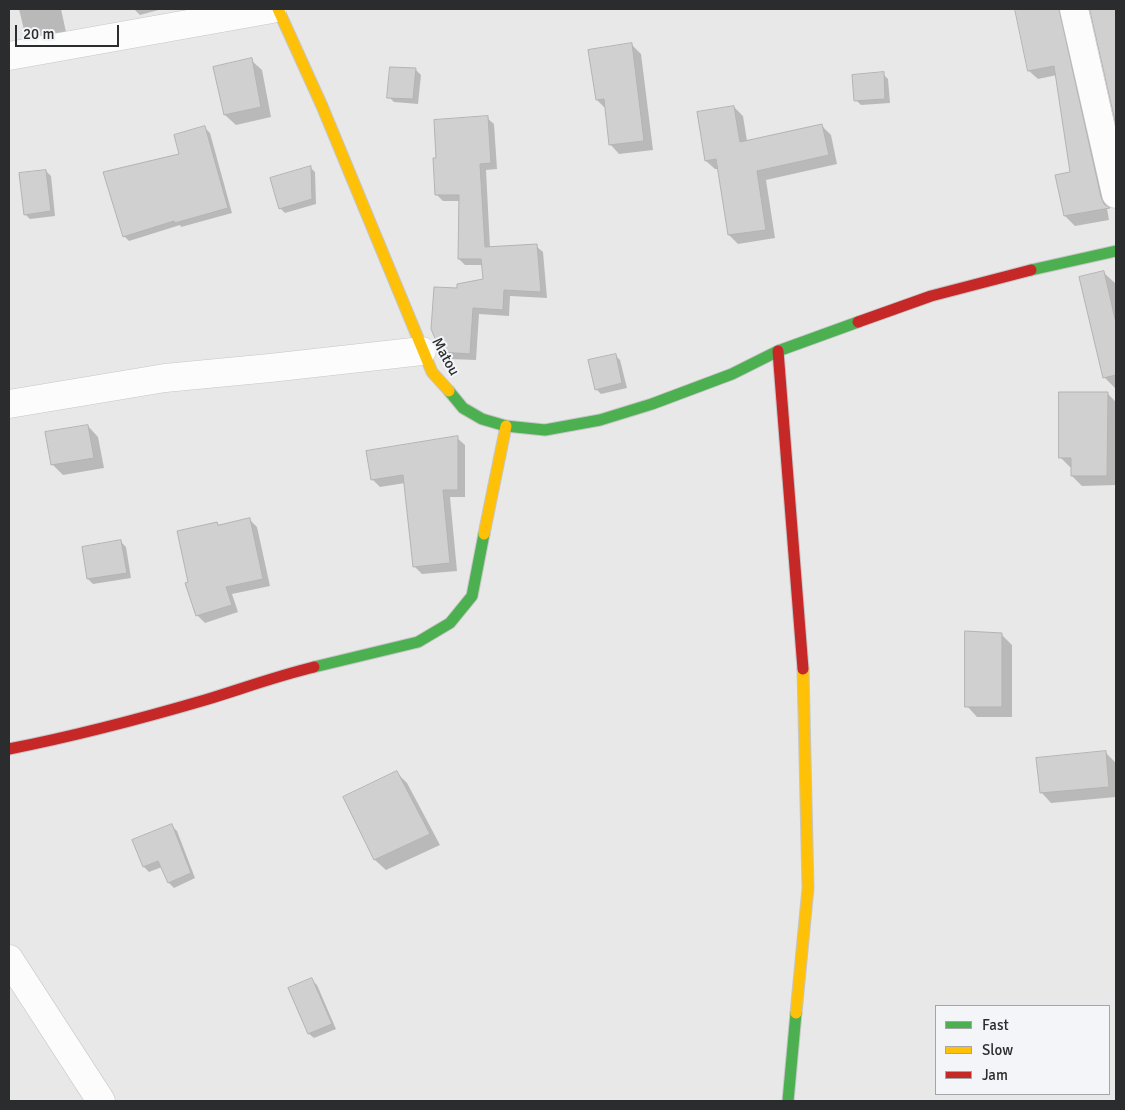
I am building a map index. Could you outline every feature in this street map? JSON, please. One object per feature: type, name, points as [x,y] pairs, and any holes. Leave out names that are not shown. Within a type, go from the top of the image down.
[{"type":"street","points":[[9,56],[272,9]]},
{"type":"street","name":"Matou","points":[[278,9],[362,201],[432,372],[463,408],[482,419],[506,426],[545,430],[600,420],[652,404],[732,374],[778,351],[931,296],[1057,263],[1116,250]]},
{"type":"street","points":[[1074,9],[1116,194]]},
{"type":"street","points":[[9,404],[165,378],[422,351]]},
{"type":"street","points":[[778,351],[803,670],[808,888],[788,1101]]},
{"type":"street","points":[[9,749],[83,733],[205,700],[289,673],[418,642],[450,623],[472,596],[506,426]]},
{"type":"street","points":[[9,959],[101,1101]]},
{"type":"building","points":[[1015,9],[1059,9],[1101,197],[1104,204],[1110,208],[1064,216],[1055,175],[1070,172],[1054,66],[1028,71]]},
{"type":"building","points":[[1090,9],[1116,9],[1116,125]]},
{"type":"building","points":[[632,43],[644,141],[609,145],[604,99],[596,100],[588,50]]},
{"type":"building","points":[[252,58],[261,107],[224,115],[213,67]]},
{"type":"building","points":[[390,67],[416,68],[413,99],[387,98]]},
{"type":"building","points":[[884,72],[885,99],[854,101],[852,75]]},
{"type":"building","points":[[734,106],[740,142],[822,124],[829,155],[757,171],[766,230],[728,235],[716,159],[705,161],[697,112]]},
{"type":"building","points":[[488,116],[491,163],[480,164],[485,247],[537,244],[541,292],[504,290],[503,310],[473,308],[470,354],[441,352],[431,329],[434,287],[457,288],[457,284],[483,279],[481,259],[458,259],[459,195],[435,195],[433,158],[436,158],[434,120]]},
{"type":"building","points":[[205,126],[228,208],[175,223],[174,221],[123,237],[103,172],[179,154],[174,135]]},
{"type":"building","points":[[311,166],[312,199],[279,209],[270,178]]},
{"type":"building","points":[[46,170],[51,211],[24,215],[19,173]]},
{"type":"building","points":[[1104,271],[1116,323],[1116,375],[1103,378],[1079,277]]},
{"type":"building","points":[[616,354],[622,383],[595,390],[588,360]]},
{"type":"building","points":[[1059,392],[1108,392],[1107,476],[1071,476],[1071,458],[1059,458]]},
{"type":"building","points":[[88,425],[94,458],[51,465],[45,432]]},
{"type":"building","points":[[458,436],[458,490],[443,490],[450,563],[413,567],[403,475],[371,480],[366,451]]},
{"type":"building","points":[[250,518],[263,579],[226,587],[232,605],[196,616],[185,583],[188,582],[177,531],[217,522],[218,525]]},
{"type":"building","points":[[121,540],[127,573],[87,579],[82,547]]},
{"type":"building","points":[[965,631],[1002,633],[1002,707],[965,707]]},
{"type":"building","points":[[1106,751],[1109,787],[1040,793],[1036,758]]},
{"type":"building","points":[[397,771],[430,834],[374,860],[343,797]]},
{"type":"building","points":[[172,824],[191,873],[168,883],[158,861],[143,867],[132,840]]},
{"type":"building","points":[[312,978],[332,1024],[308,1034],[288,988]]},
{"type":"traffic: fast","points":[[1031,270],[1116,251]]},
{"type":"traffic: fast","points":[[449,391],[463,408],[482,419],[506,426],[545,430],[600,420],[652,404],[732,374],[778,351],[858,322]]},
{"type":"traffic: fast","points":[[314,667],[418,642],[450,623],[472,596],[484,534]]},
{"type":"traffic: fast","points":[[788,1101],[796,1013]]},
{"type":"traffic: slow","points":[[278,9],[322,106],[432,372],[449,391]]},
{"type":"traffic: slow","points":[[484,534],[506,426]]},
{"type":"traffic: slow","points":[[796,1013],[808,888],[803,669]]},
{"type":"traffic: jam","points":[[858,322],[931,296],[1031,270]]},
{"type":"traffic: jam","points":[[778,351],[803,669]]},
{"type":"traffic: jam","points":[[9,749],[58,739],[132,720],[314,667]]}]
